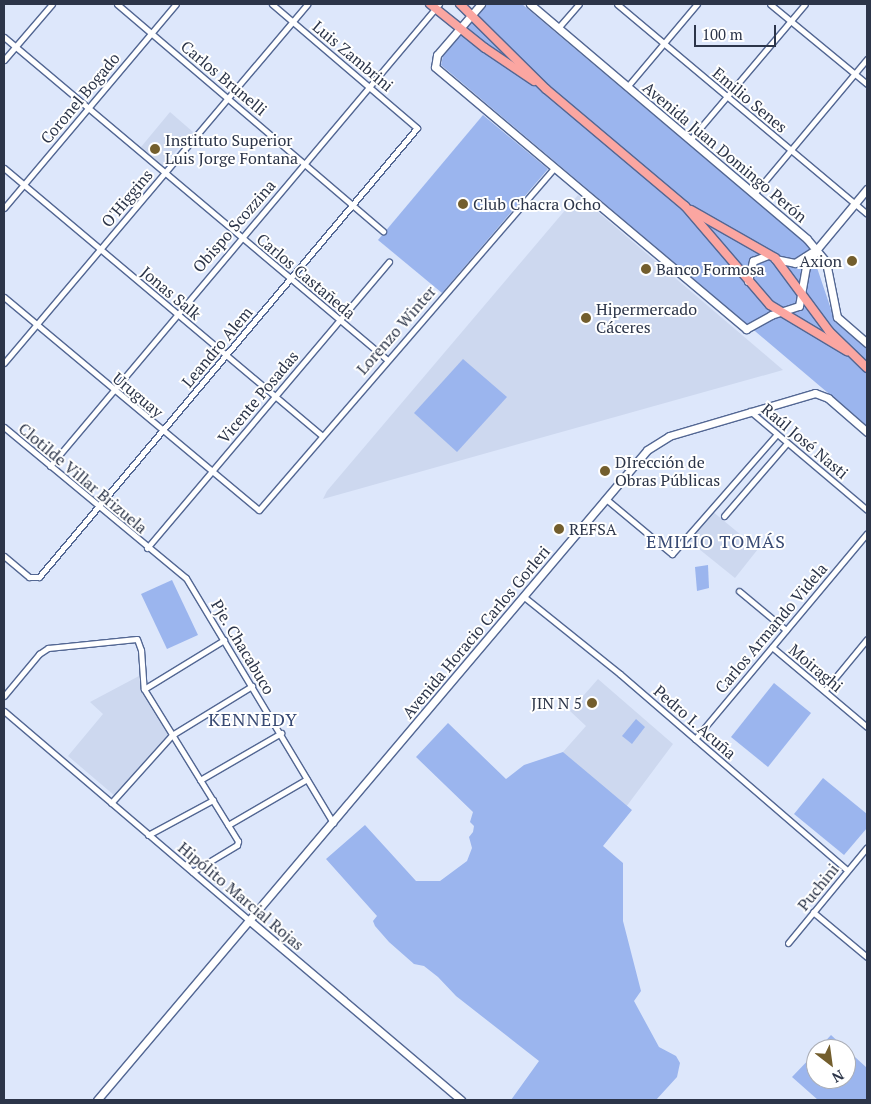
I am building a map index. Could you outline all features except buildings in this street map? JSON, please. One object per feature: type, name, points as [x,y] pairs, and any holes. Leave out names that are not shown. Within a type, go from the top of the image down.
[{"type":"main road","points":[[460,4],[546,89]]},
{"type":"main road","points":[[481,4],[438,54],[435,67],[746,329],[778,313],[795,310],[802,302],[803,273],[817,249],[867,189]]},
{"type":"main road","name":"Avenida Juan Domingo Perón","points":[[530,4],[817,249],[828,267],[837,317],[867,343]]},
{"type":"main road","points":[[435,5],[460,28],[546,89],[685,206],[771,257],[795,264],[817,249]]},
{"type":"main road","points":[[685,206],[748,281],[778,313],[847,351],[867,368]]},
{"type":"main road","points":[[748,281],[754,261],[771,257]]},
{"type":"main road","points":[[771,257],[803,294],[847,351]]},
{"type":"main road","name":"Avenida Horacio Carlos Gorleri","points":[[96,1100],[250,921],[647,450],[658,442],[749,411],[814,392],[828,398],[867,432]]},
{"type":"main road","name":"Hipólito Marcial Rojas","points":[[250,921],[461,1100]]},
{"type":"street","points":[[4,60],[52,4]]},
{"type":"street","name":"Carlos Brunelli","points":[[117,4],[383,231]]},
{"type":"street","name":"Coronel Bogado","points":[[4,208],[176,4]]},
{"type":"street","name":"Luis Zambrini","points":[[272,4],[417,128]]},
{"type":"street","name":"O'Higgins","points":[[4,363],[307,4]]},
{"type":"street","points":[[558,28],[579,4]]},
{"type":"street","name":"Emilio Senes","points":[[617,4],[867,214]]},
{"type":"street","points":[[626,87],[697,4]]},
{"type":"street","points":[[770,4],[867,84]]},
{"type":"street","points":[[690,140],[805,4]]},
{"type":"street","name":"Obispo Scozzina","points":[[50,466],[240,238],[370,86],[435,5]]},
{"type":"street","name":"Carlos Castañeda","points":[[4,37],[240,238],[386,359]]},
{"type":"street","points":[[754,194],[867,59]]},
{"type":"street","name":"Leandro Alem","points":[[4,556],[33,579],[39,577],[291,280],[352,204],[417,128]]},
{"type":"street","name":"Jonas Salk","points":[[4,168],[322,436]]},
{"type":"street","name":"Lorenzo Winter","points":[[259,510],[386,359],[554,168]]},
{"type":"street","name":"Vicente Posadas","points":[[147,548],[388,262]]},
{"type":"street","name":"Uruguay","points":[[4,297],[112,390],[259,510]]},
{"type":"street","name":"Raúl José Nasti","points":[[749,411],[867,510]]},
{"type":"street","name":"Clotilde Villar Brizuela","points":[[4,427],[147,548]]},
{"type":"street","points":[[606,498],[672,554],[776,434]]},
{"type":"street","points":[[724,516],[787,443]]},
{"type":"street","name":"Carlos Armando Videla","points":[[695,739],[867,533]]},
{"type":"street","name":"Pje. Chacabuco","points":[[147,548],[186,578],[281,733],[333,823]]},
{"type":"street","points":[[739,591],[786,630]]},
{"type":"street","name":"Pedro I. Acuña","points":[[524,596],[695,739],[847,870]]},
{"type":"street","points":[[4,696],[39,654],[48,648],[132,637],[137,639],[141,650],[144,689],[239,843],[192,872]]},
{"type":"street","points":[[144,689],[224,640]]},
{"type":"street","points":[[825,690],[867,640]]},
{"type":"street","name":"Moiraghi","points":[[772,647],[867,727]]},
{"type":"street","points":[[111,803],[172,735],[252,686]]},
{"type":"street","name":"Hipólito Marcial Rojas","points":[[4,711],[250,921]]},
{"type":"street","points":[[200,780],[281,733]]},
{"type":"street","points":[[228,825],[307,779]]},
{"type":"street","points":[[148,835],[213,800]]},
{"type":"street","name":"Puchini","points":[[788,943],[867,847]]},
{"type":"street","points":[[813,912],[867,957]]},
{"type":"shaded area","points":[[487,4],[522,4],[810,247],[835,321],[867,348],[867,426],[441,65],[443,56]]},
{"type":"shaded area","points":[[170,112],[193,132],[163,166],[141,147]]},
{"type":"shaded area","name":"Club Chacra Ocho","points":[[483,115],[548,169],[442,293],[378,240]]},
{"type":"shaded area","points":[[578,195],[783,370],[323,499],[327,491]]},
{"type":"shaded area","points":[[463,359],[507,397],[457,452],[414,413]]},
{"type":"shaded area","points":[[712,511],[758,549],[735,578],[689,541]]},
{"type":"shaded area","points":[[708,565],[709,588],[697,591],[695,567]]},
{"type":"shaded area","points":[[172,580],[198,635],[167,649],[141,594]]},
{"type":"shaded area","points":[[139,676],[142,693],[168,735],[115,796],[68,756],[103,714],[90,702]]},
{"type":"shaded area","points":[[598,679],[673,744],[626,807],[563,752],[586,726],[570,711]]},
{"type":"shaded area","points":[[774,683],[811,713],[768,767],[731,737]]},
{"type":"shaded area","points":[[636,719],[645,727],[632,744],[622,736]]},
{"type":"shaded area","points":[[448,723],[506,779],[524,765],[563,752],[632,810],[603,846],[623,863],[623,921],[641,991],[634,1001],[659,1047],[676,1056],[680,1063],[677,1077],[656,1100],[511,1100],[539,1061],[456,996],[438,977],[424,966],[414,964],[389,942],[375,926],[373,921],[377,916],[326,859],[365,825],[416,881],[440,881],[467,861],[472,848],[469,837],[473,832],[474,826],[470,822],[473,812],[416,757]]},
{"type":"shaded area","points":[[823,778],[867,814],[867,828],[844,855],[794,814]]},
{"type":"shaded area","points":[[831,1035],[835,1039],[827,1039]]},
{"type":"shaded area","points":[[856,1058],[867,1068],[867,1100],[818,1100],[792,1077],[806,1062],[806,1089],[856,1089]]},
{"type":"place","name":"Instituto Superior Luis Jorge Fontana","points":[[155,149]]},
{"type":"place","name":"Club Chacra Ocho","points":[[463,204]]},
{"type":"place","name":"Axion","points":[[852,261]]},
{"type":"place","name":"Banco Formosa","points":[[646,269]]},
{"type":"place","name":"Hipermercado Cáceres","points":[[586,318]]},
{"type":"place","name":"DIrección de Obras Públicas","points":[[605,471]]},
{"type":"place","name":"REFSA","points":[[559,529]]},
{"type":"place","name":"JIN N 5","points":[[592,703]]},
{"type":"district","name":"EMILIO TOMÁS","points":[[716,541]]},
{"type":"district","name":"KENNEDY","points":[[253,719]]}]
